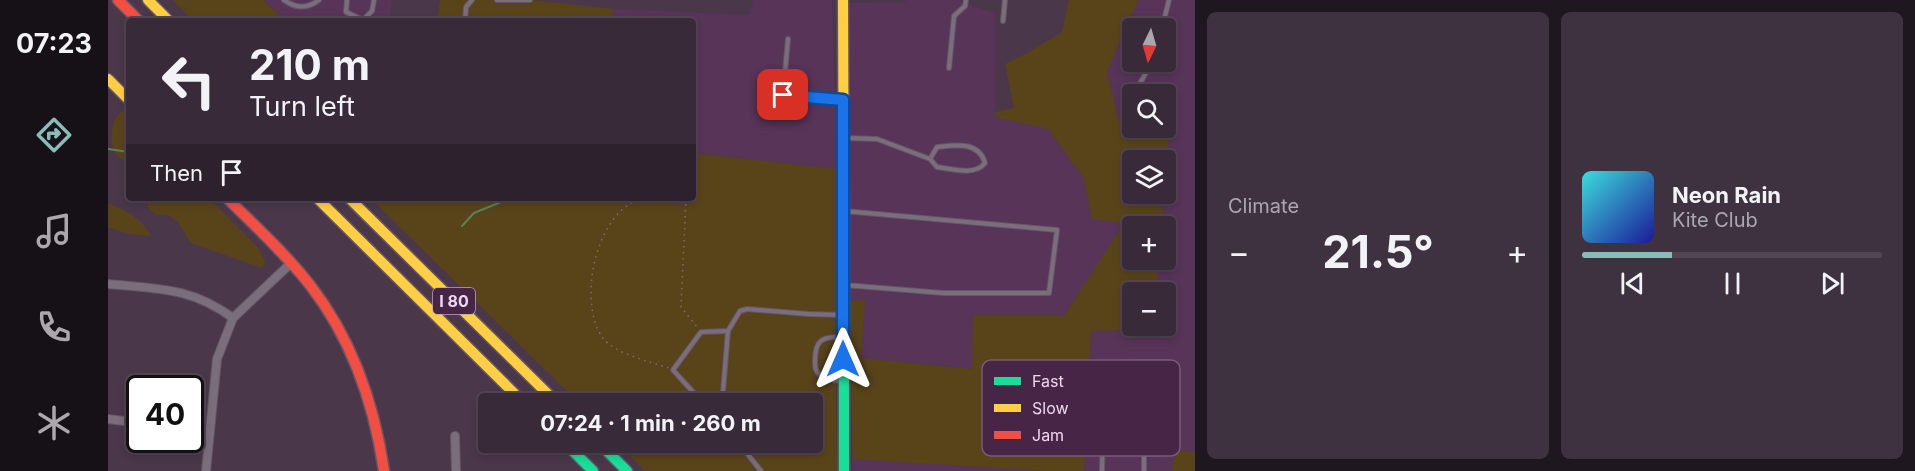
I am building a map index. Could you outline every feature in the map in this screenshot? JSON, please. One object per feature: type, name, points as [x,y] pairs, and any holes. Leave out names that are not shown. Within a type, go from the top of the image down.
[{"type":"main road","points":[[118,0],[136,18]]},
{"type":"main road","points":[[148,0],[166,18]]},
{"type":"main road","points":[[843,0],[844,471]]},
{"type":"main road","points":[[108,79],[126,97]]},
{"type":"main road","points":[[230,201],[290,264],[325,305],[345,339],[360,372],[376,422],[384,471]]},
{"type":"main road","name":"I 80","points":[[321,201],[514,393]]},
{"type":"main road","name":"I 80","points":[[352,201],[547,393]]},
{"type":"main road","points":[[575,453],[593,471]]},
{"type":"main road","points":[[609,453],[627,471]]},
{"type":"street","points":[[206,471],[217,359],[233,318],[290,264]]},
{"type":"street","points":[[108,284],[175,291],[197,296],[216,305],[233,318]]},
{"type":"street","points":[[108,419],[126,421]]},
{"type":"street","points":[[204,429],[210,430]]},
{"type":"street","points":[[455,436],[456,471]]},
{"type":"lane","points":[[284,0],[296,7],[306,7],[319,0]]},
{"type":"lane","points":[[347,0],[346,12],[359,18]]},
{"type":"lane","points":[[365,18],[372,11],[374,0]]},
{"type":"lane","points":[[465,18],[466,7],[472,0]]},
{"type":"lane","points":[[497,0],[530,0]]},
{"type":"lane","points":[[949,68],[954,16],[965,6],[966,0]]},
{"type":"lane","points":[[1003,21],[1005,0]]},
{"type":"lane","points":[[1164,18],[1169,0]]},
{"type":"lane","points":[[788,39],[783,95],[843,100]]},
{"type":"lane","points":[[843,138],[877,139],[930,159],[937,167],[972,171],[981,168],[985,163],[983,154],[974,148],[958,144],[937,147],[930,159]]},
{"type":"lane","points":[[843,211],[1057,230],[1049,293],[943,293],[843,285]]},
{"type":"lane","points":[[723,393],[728,331],[740,311],[747,309],[843,315]]},
{"type":"lane","points":[[694,393],[673,370],[701,332],[728,331]]},
{"type":"lane","points":[[843,337],[829,337],[821,340],[816,346],[815,368],[819,375],[827,379],[843,381]]},
{"type":"lane","points":[[747,453],[761,471]]},
{"type":"lane","points":[[1102,456],[1102,471]]},
{"type":"path","points":[[633,201],[618,213],[602,237],[594,264],[592,305],[603,339],[617,350],[673,370]]},
{"type":"path","points":[[686,201],[681,307],[701,332]]},
{"type":"shaded area","points":[[173,0],[263,0],[283,18],[190,18]]},
{"type":"shaded area","points":[[263,0],[392,0],[389,18],[283,18]]},
{"type":"shaded area","points":[[440,0],[532,0],[613,9],[612,18],[437,18]]},
{"type":"shaded area","points":[[753,0],[832,0],[837,169],[696,153],[696,18],[612,18],[613,9],[749,15]]},
{"type":"shaded area","points":[[906,0],[960,0],[960,2],[995,13],[995,117],[1048,129],[1083,177],[1092,219],[1122,223],[1122,228],[1064,316],[973,316],[973,369],[861,358],[865,300],[849,301],[848,3],[905,2]]},
{"type":"shaded area","points":[[1069,0],[1139,0],[1130,18],[1122,18],[1122,36],[1107,72],[1118,119],[1122,120],[1122,138],[1169,138],[1168,150],[1122,150],[1122,204],[1163,204],[1162,216],[1122,216],[1122,223],[1092,219],[1083,177],[1048,129],[995,117],[995,112],[1014,108],[1005,64],[1062,32]]},
{"type":"shaded area","points":[[1139,0],[1195,0],[1195,452],[1180,450],[1180,360],[1090,360],[1091,331],[1122,330],[1122,336],[1176,336],[1176,282],[1157,282],[1157,270],[1176,270],[1176,216],[1162,216],[1163,204],[1176,204],[1176,150],[1167,150],[1168,138],[1176,138],[1176,84],[1122,84],[1122,121],[1118,120],[1107,72],[1122,36],[1122,72],[1176,72],[1176,18],[1130,18]]},
{"type":"shaded area","points":[[124,110],[126,112],[126,162],[117,155],[112,144],[113,125]]},
{"type":"shaded area","points":[[696,153],[837,169],[835,346],[837,471],[645,471],[627,453],[823,453],[823,393],[569,393],[373,201],[696,201]]},
{"type":"shaded area","points":[[146,201],[212,201],[258,248],[265,261],[262,268],[191,243],[178,222],[168,215],[156,214],[150,210]]},
{"type":"shaded area","points":[[108,203],[133,216],[151,236],[129,234],[108,227]]},
{"type":"shaded area","points":[[1122,226],[1122,270],[1157,270],[1157,282],[1122,282],[1122,330],[1091,331],[1090,360],[982,360],[982,456],[1085,456],[1084,471],[1044,471],[853,459],[849,301],[865,300],[861,358],[972,369],[973,316],[1064,316]]},
{"type":"shaded area","points":[[1180,450],[1195,452],[1195,471],[1172,471],[1174,456],[1180,456]]},
{"type":"shaded area","points":[[1085,456],[1175,456],[1172,471],[1084,471]]},
{"type":"shaded area","points":[[853,459],[1044,471],[852,471]]},
{"type":"waterway","points":[[108,149],[126,152]]},
{"type":"waterway","points":[[462,226],[474,213],[502,201]]},
{"type":"traffic: fast","points":[[844,249],[844,471]]},
{"type":"traffic: fast","points":[[575,453],[593,471]]},
{"type":"traffic: fast","points":[[609,453],[627,471]]},
{"type":"traffic: slow","points":[[148,0],[166,18]]},
{"type":"traffic: slow","points":[[843,0],[844,249]]},
{"type":"traffic: slow","points":[[108,79],[126,97]]},
{"type":"traffic: slow","points":[[320,201],[514,393]]},
{"type":"traffic: slow","points":[[352,201],[547,393]]},
{"type":"traffic: jam","points":[[118,0],[136,18]]},
{"type":"traffic: jam","points":[[230,201],[300,273],[338,327],[367,397],[384,471]]},
{"type":"route","points":[[783,95],[843,100],[843,359]]}]
